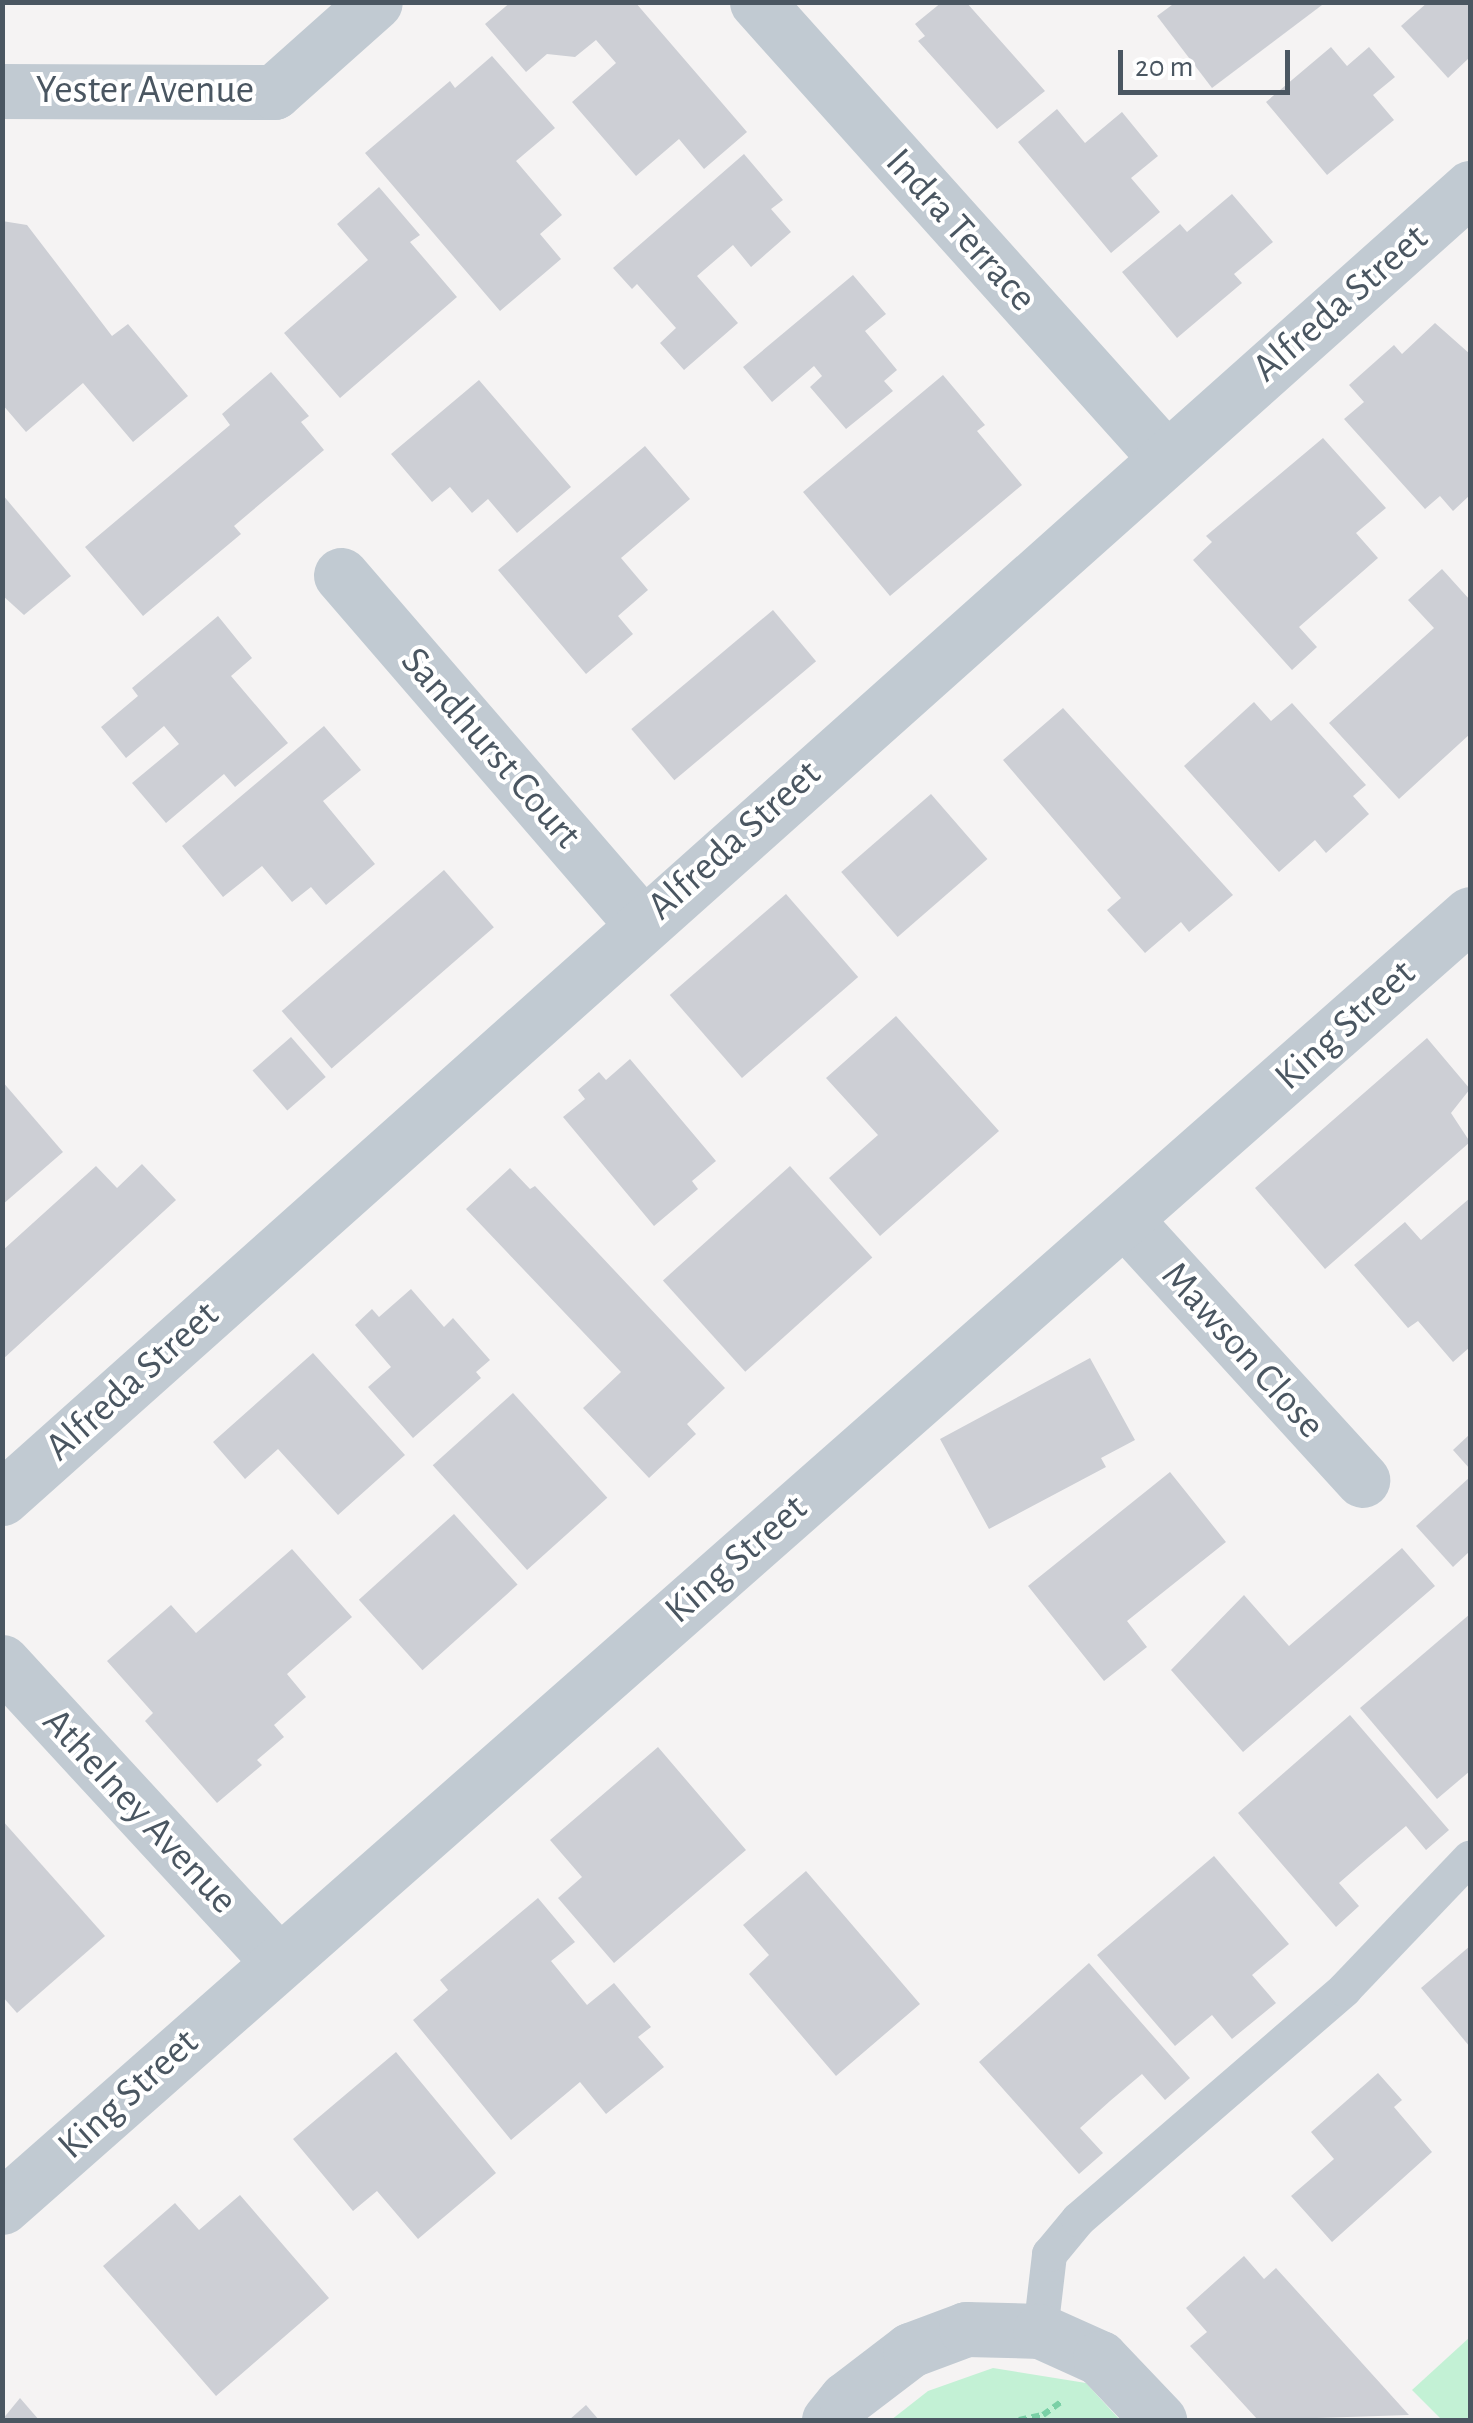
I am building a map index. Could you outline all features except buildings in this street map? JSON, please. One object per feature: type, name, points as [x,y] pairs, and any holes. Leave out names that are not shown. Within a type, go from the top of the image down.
[{"type":"street","name":"Yester Avenue","points":[[2,91],[274,92],[375,2]]},
{"type":"street","name":"Indra Terrace","points":[[757,2],[1165,457]]},
{"type":"street","name":"Alfreda Street","points":[[2,1498],[641,922],[1470,188]]},
{"type":"street","name":"Sandhurst Court","points":[[342,575],[641,922]]},
{"type":"street","name":"King Street","points":[[2,2207],[1470,914]]},
{"type":"street","name":"Mawson Close","points":[[1124,1220],[1362,1480]]},
{"type":"street","name":"Athelney Avenue","points":[[2,1662],[278,1960]]},
{"type":"street","points":[[829,2420],[846,2399],[910,2350],[966,2329],[1040,2331],[1100,2358],[1159,2420]]},
{"type":"lane","points":[[1040,2331],[1049,2254],[1078,2219],[1344,1989],[1470,1857]]},
{"type":"green space","points":[[1470,2337],[1470,2420],[1442,2420],[1412,2390]]},
{"type":"green space","points":[[993,2368],[1086,2383],[1120,2420],[891,2420],[928,2391]]}]
